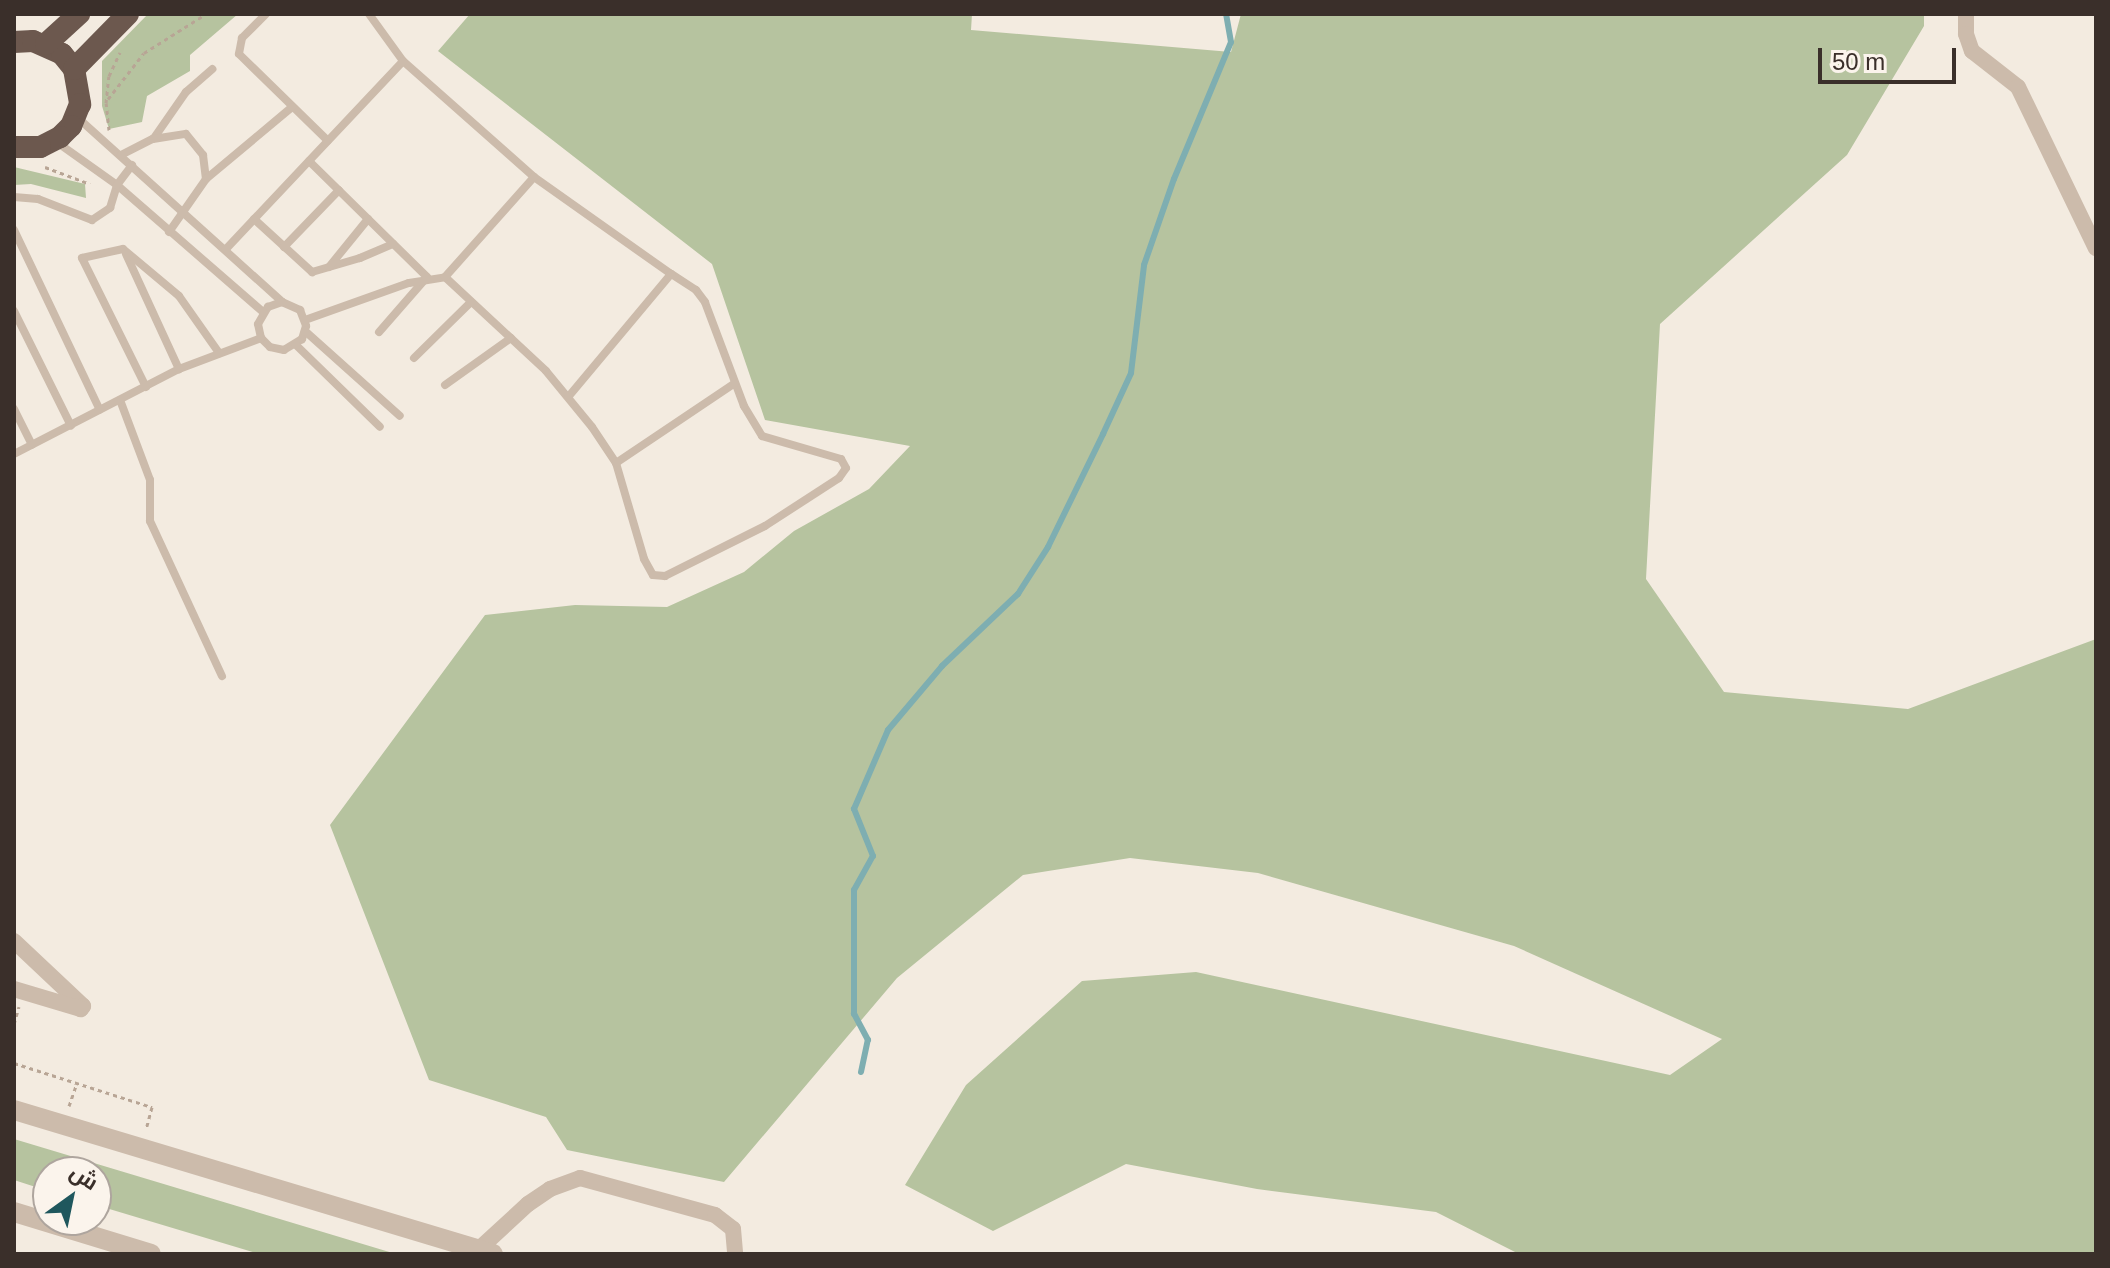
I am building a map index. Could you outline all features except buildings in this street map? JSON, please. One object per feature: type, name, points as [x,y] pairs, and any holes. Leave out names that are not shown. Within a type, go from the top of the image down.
[{"type":"highway","points":[[46,44],[79,14]]},
{"type":"highway","points":[[74,69],[128,14]]},
{"type":"highway","points":[[14,42],[46,44],[62,54],[74,69],[80,86],[76,116],[54,140],[40,147],[14,147]]},
{"type":"street","points":[[1966,14],[1966,34],[1972,51],[2018,87],[2096,248]]},
{"type":"street","points":[[14,941],[83,1006],[79,1009],[14,989]]},
{"type":"street","points":[[14,1110],[486,1252],[528,1204],[550,1189],[580,1178],[715,1215],[733,1229],[735,1254]]},
{"type":"street","points":[[14,1212],[151,1254]]},
{"type":"lane","points":[[266,14],[242,38],[239,54],[328,141]]},
{"type":"lane","points":[[305,320],[427,277],[445,277],[569,396],[616,463],[644,559],[649,571],[659,577],[765,526],[839,478],[846,468],[841,459],[762,436],[752,424],[705,302],[696,290],[534,177],[403,61],[369,14]]},
{"type":"lane","points":[[226,249],[403,61]]},
{"type":"lane","points":[[153,139],[186,92],[212,69]]},
{"type":"lane","points":[[169,232],[186,212],[206,179],[292,107]]},
{"type":"lane","points":[[76,116],[186,212],[282,302],[300,310],[305,320],[305,331],[296,345],[284,350],[270,347],[261,338],[258,324],[263,312],[282,302]]},
{"type":"lane","points":[[121,155],[153,139],[190,135],[203,155],[206,179]]},
{"type":"lane","points":[[54,140],[117,185],[263,312]]},
{"type":"lane","points":[[309,161],[427,277]]},
{"type":"lane","points":[[14,197],[38,199],[92,220],[114,203],[117,185],[132,165]]},
{"type":"lane","points":[[445,277],[534,177]]},
{"type":"lane","points":[[284,247],[339,190]]},
{"type":"lane","points":[[254,219],[312,272],[393,244]]},
{"type":"lane","points":[[329,267],[368,219]]},
{"type":"lane","points":[[14,230],[100,410]]},
{"type":"lane","points":[[123,249],[82,258],[146,387]]},
{"type":"lane","points":[[123,249],[179,296],[219,353]]},
{"type":"lane","points":[[123,249],[179,369]]},
{"type":"lane","points":[[569,396],[671,274]]},
{"type":"lane","points":[[379,332],[427,277]]},
{"type":"lane","points":[[414,358],[471,302]]},
{"type":"lane","points":[[14,311],[71,426]]},
{"type":"lane","points":[[305,331],[400,416]]},
{"type":"lane","points":[[14,454],[179,369],[261,338]]},
{"type":"lane","points":[[445,385],[511,338]]},
{"type":"lane","points":[[296,345],[380,427]]},
{"type":"lane","points":[[616,463],[735,383]]},
{"type":"lane","points":[[120,400],[150,480],[150,521],[222,676]]},
{"type":"lane","points":[[14,409],[32,445]]},
{"type":"path","points":[[106,103],[144,53],[206,14]]},
{"type":"path","points":[[101,138],[110,128],[106,103],[109,76],[121,49]]},
{"type":"path","points":[[41,167],[101,188],[114,203]]},
{"type":"path","points":[[14,1063],[152,1107],[140,1148]]},
{"type":"path","points":[[63,1124],[77,1083]]},
{"type":"green space","points":[[148,14],[238,14],[190,55],[190,71],[147,96],[142,122],[109,129],[102,106],[102,61]]},
{"type":"green space","points":[[470,14],[972,14],[971,30],[1231,52],[1241,14],[1924,14],[1924,26],[1847,155],[1660,324],[1646,579],[1724,692],[1908,709],[2096,639],[2096,1254],[1519,1254],[1436,1212],[1257,1189],[1126,1164],[993,1231],[905,1185],[966,1085],[1082,981],[1196,972],[1670,1075],[1722,1039],[1514,946],[1258,873],[1130,858],[1023,875],[897,978],[724,1182],[567,1150],[546,1117],[429,1080],[330,825],[485,615],[575,605],[667,607],[744,572],[794,531],[869,489],[910,446],[765,420],[712,264],[438,51]]},
{"type":"green space","points":[[14,167],[85,184],[86,198],[31,184],[14,185]]},
{"type":"green space","points":[[14,1139],[70,1156],[32,1156],[32,1186],[14,1180]]},
{"type":"green space","points":[[112,1169],[396,1254],[259,1254],[112,1210]]},
{"type":"waterway","points":[[861,1072],[868,1040],[854,1014],[854,890],[873,856],[854,809],[888,730],[942,666],[1018,594],[1048,547],[1103,434],[1131,373],[1144,265],[1174,179],[1231,42],[1226,14]]}]
